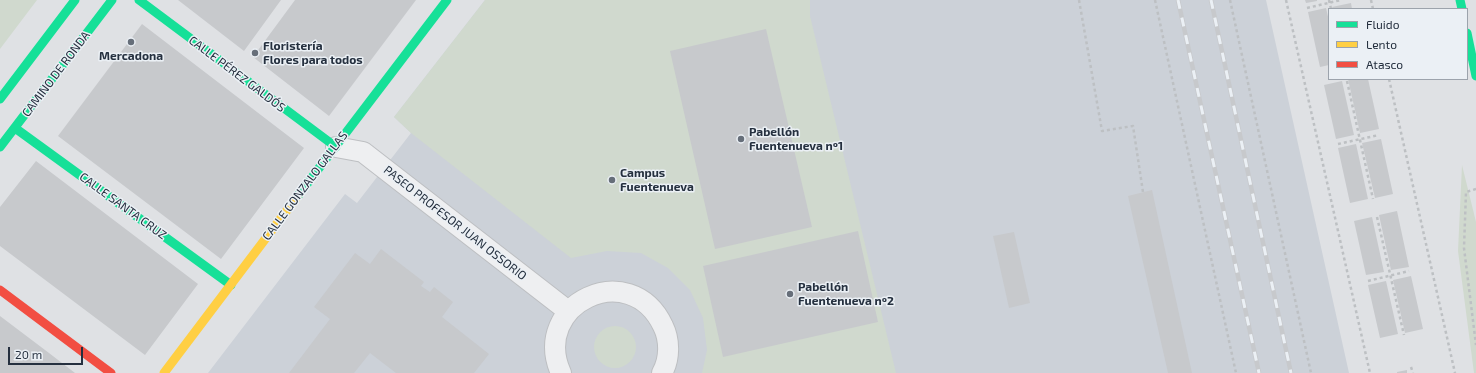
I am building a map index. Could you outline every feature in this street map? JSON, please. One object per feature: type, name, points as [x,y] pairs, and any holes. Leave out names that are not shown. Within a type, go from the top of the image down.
[{"type":"main road","points":[[0,99],[75,0]]},
{"type":"main road","name":"CAMINO DE RONDA","points":[[0,147],[112,0]]},
{"type":"main road","name":"CALLE PÉREZ GALDÓS","points":[[139,0],[336,147]]},
{"type":"main road","name":"CALLE GONZALO GALLAS","points":[[164,373],[447,0]]},
{"type":"main road","points":[[1468,38],[1476,76]]},
{"type":"main road","name":"CALLE SANTA CRUZ","points":[[15,128],[230,286]]},
{"type":"main road","points":[[0,290],[111,373]]},
{"type":"street","name":"PASEO PROFESOR JUAN OSSORIO","points":[[336,147],[363,152],[568,311]]},
{"type":"street","points":[[561,373],[557,363],[555,345],[559,327],[568,311],[581,300],[597,293],[615,291],[632,295],[647,303],[659,317],[667,332],[669,350],[662,373]]},
{"type":"path","points":[[1079,0],[1102,130],[1133,126],[1143,192]]},
{"type":"path","points":[[1155,0],[1236,373]]},
{"type":"path","points":[[1230,0],[1312,373]]},
{"type":"path","points":[[1286,0],[1370,373]]},
{"type":"path","points":[[1307,8],[1329,1],[1341,0]]},
{"type":"path","points":[[1389,80],[1455,373]]},
{"type":"path","points":[[1347,81],[1373,199]]},
{"type":"path","points":[[1338,144],[1379,135]]},
{"type":"path","points":[[1476,189],[1466,192],[1464,248],[1476,345]]},
{"type":"path","points":[[1377,217],[1404,335]]},
{"type":"path","points":[[1368,281],[1409,271]]},
{"type":"path","points":[[1411,368],[1412,373]]},
{"type":"shaded area","points":[[0,0],[37,0],[0,49]]},
{"type":"shaded area","points":[[485,0],[1266,0],[1349,373],[208,373],[345,194],[357,203],[411,133],[394,117]]},
{"type":"shaded area","name":"Campus Fuentenueva","points":[[485,0],[810,0],[810,16],[896,373],[702,373],[707,350],[703,318],[690,290],[668,268],[641,253],[607,251],[571,258],[411,133],[394,117]]},
{"type":"shaded area","points":[[1462,165],[1476,222],[1476,373],[1474,373],[1458,251]]},
{"type":"shaded area","points":[[615,326],[630,332],[636,347],[630,362],[615,368],[600,362],[594,347],[600,332]]},
{"type":"building","points":[[178,0],[281,0],[244,51]]},
{"type":"building","points":[[295,0],[416,0],[329,116],[253,57]]},
{"type":"building","points":[[1305,0],[1317,0],[1317,1],[1306,3]]},
{"type":"building","points":[[1351,3],[1352,8],[1332,8]]},
{"type":"building","points":[[1326,8],[1328,17],[1328,65],[1320,67],[1308,12]]},
{"type":"building","points":[[142,24],[304,148],[221,259],[58,136]]},
{"type":"building","name":"Pabellón Fuentenueva nº1","points":[[766,29],[812,227],[715,249],[670,51]]},
{"type":"building","points":[[1348,80],[1368,80],[1379,129],[1360,133]]},
{"type":"building","points":[[1342,81],[1354,135],[1336,139],[1324,85]]},
{"type":"building","points":[[1381,139],[1393,194],[1375,198],[1362,143]]},
{"type":"building","points":[[1356,144],[1368,199],[1350,203],[1338,148]]},
{"type":"building","points":[[36,161],[198,284],[145,355],[0,246],[0,207]]},
{"type":"building","points":[[1152,190],[1192,373],[1168,373],[1128,196]]},
{"type":"building","points":[[1397,211],[1409,267],[1391,270],[1379,215]]},
{"type":"building","points":[[1372,217],[1384,272],[1366,275],[1354,221]]},
{"type":"building","name":"Pabellón Fuentenueva nº2","points":[[858,231],[878,322],[723,357],[703,266]]},
{"type":"building","points":[[1014,232],[1030,303],[1009,308],[993,236]]},
{"type":"building","points":[[381,249],[424,282],[421,286],[430,292],[434,287],[453,302],[442,317],[489,354],[474,373],[396,373],[370,353],[354,373],[289,373],[330,319],[314,307],[355,253],[370,264]]},
{"type":"building","points":[[1411,276],[1423,329],[1405,333],[1393,280]]},
{"type":"building","points":[[1386,281],[1398,334],[1380,338],[1368,285]]},
{"type":"building","points":[[0,316],[49,353],[75,373],[0,373]]},
{"type":"building","points":[[1407,370],[1407,373],[1397,373],[1397,372]]},
{"type":"railway","points":[[1178,0],[1259,373]]},
{"type":"railway","points":[[1211,0],[1291,373]]},
{"type":"traffic: fast","points":[[0,99],[75,0]]},
{"type":"traffic: fast","points":[[0,147],[112,0]]},
{"type":"traffic: fast","points":[[139,0],[336,147]]},
{"type":"traffic: fast","points":[[297,197],[447,0]]},
{"type":"traffic: fast","points":[[1460,0],[1462,8]]},
{"type":"traffic: fast","points":[[1468,38],[1476,76]]},
{"type":"traffic: fast","points":[[15,128],[231,285]]},
{"type":"traffic: slow","points":[[164,373],[297,197]]},
{"type":"traffic: jam","points":[[0,290],[111,373]]},
{"type":"place","name":"Mercadona","points":[[131,42]]},
{"type":"place","name":"Floristería Flores para todos","points":[[255,53]]},
{"type":"place","name":"Pabellón Fuentenueva nº1","points":[[741,139]]},
{"type":"place","name":"Campus Fuentenueva","points":[[612,180]]},
{"type":"place","name":"Pabellón Fuentenueva nº2","points":[[790,294]]}]
